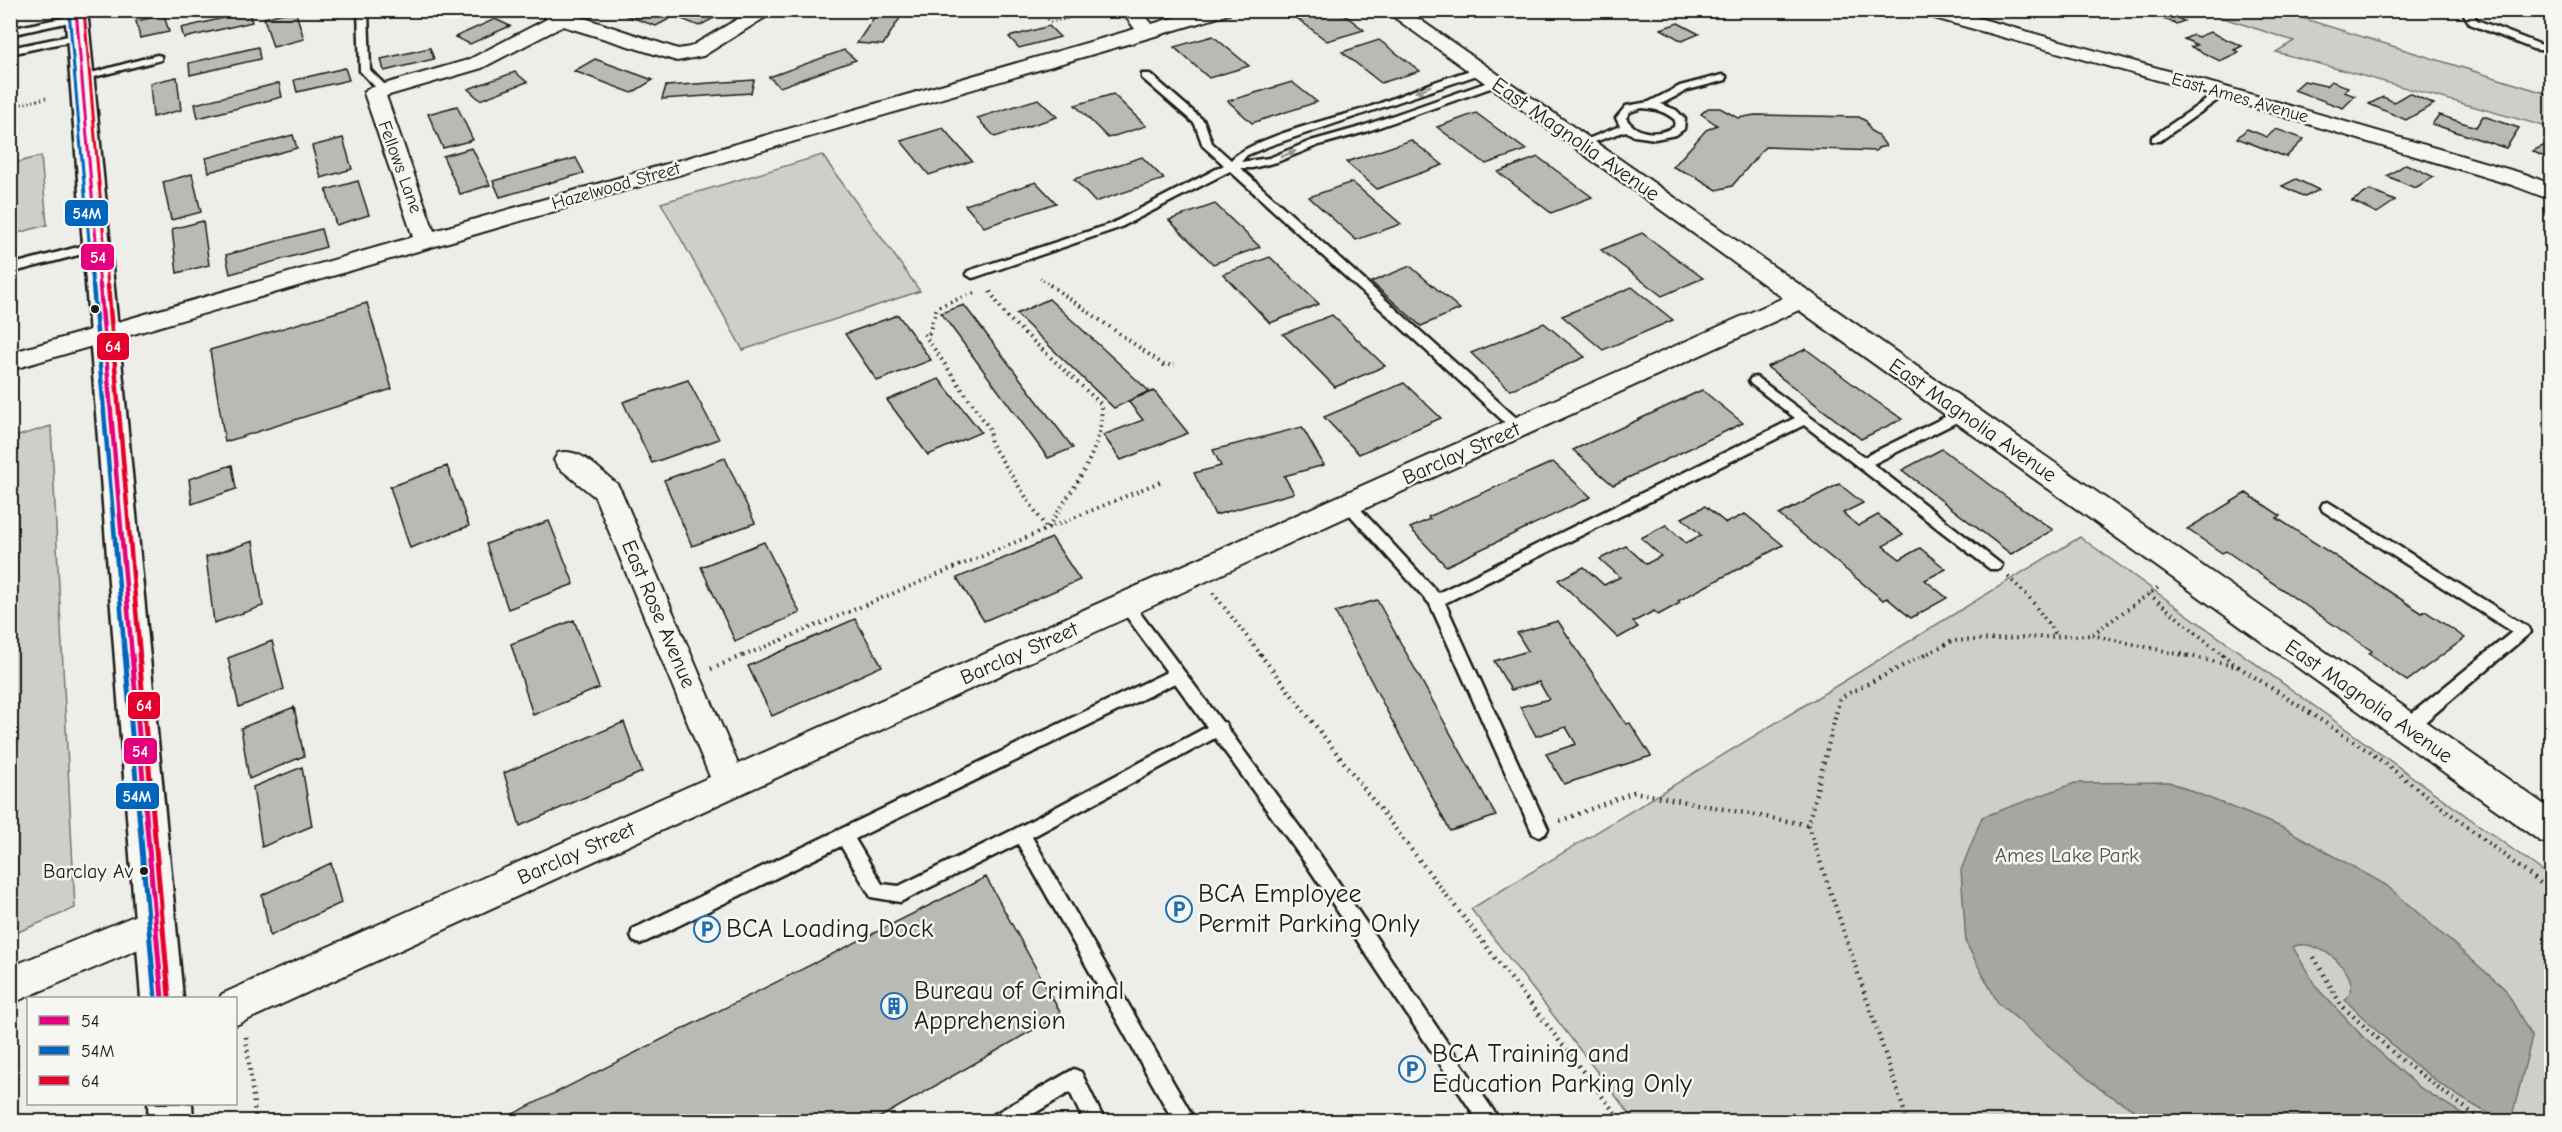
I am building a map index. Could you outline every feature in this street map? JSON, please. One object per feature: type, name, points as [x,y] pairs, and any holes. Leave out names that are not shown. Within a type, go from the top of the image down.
[{"type":"main road","points":[[77,22],[106,334],[162,997]]},
{"type":"main road","points":[[170,1105],[171,1122]]},
{"type":"street","points":[[379,91],[475,64],[553,15],[676,55],[696,52],[768,10]]},
{"type":"street","points":[[1130,10],[1148,32]]},
{"type":"street","name":"Hazelwood Street","points":[[10,362],[1222,10]]},
{"type":"street","name":"East Magnolia Avenue","points":[[1393,10],[2552,830]]},
{"type":"street","name":"East Ames Avenue","points":[[1927,10],[2222,92],[2520,180],[2552,193]]},
{"type":"street","name":"Fellows Lane","points":[[379,91],[426,242]]},
{"type":"street","name":"Barclay Street","points":[[240,1020],[730,783],[1802,299]]},
{"type":"street","name":"East Rose Avenue","points":[[568,460],[607,491],[730,783]]},
{"type":"street","points":[[10,987],[156,924]]},
{"type":"lane","points":[[363,10],[365,71],[379,91]]},
{"type":"lane","points":[[2466,10],[2474,22],[2537,47],[2552,50]]},
{"type":"lane","points":[[10,32],[77,22]]},
{"type":"lane","points":[[10,51],[77,22]]},
{"type":"lane","points":[[82,77],[158,58]]},
{"type":"lane","points":[[1146,76],[1200,123],[1207,144],[1518,427]]},
{"type":"lane","points":[[1232,165],[1252,165],[1273,160],[1316,143],[1361,130],[1487,77]]},
{"type":"lane","points":[[972,274],[1115,226],[1232,165],[1243,153],[1264,144],[1373,109],[1430,86],[1487,77]]},
{"type":"lane","points":[[1651,105],[1684,88],[1722,78]]},
{"type":"lane","points":[[2156,140],[2222,92]]},
{"type":"lane","points":[[1651,105],[1676,114],[1680,119],[1679,129],[1673,133],[1655,136],[1644,135],[1627,127],[1621,118],[1623,113],[1634,106],[1651,105]]},
{"type":"lane","points":[[1582,143],[1627,127]]},
{"type":"lane","points":[[10,269],[97,246]]},
{"type":"lane","points":[[1756,381],[1995,565]]},
{"type":"lane","points":[[1861,464],[1964,413]]},
{"type":"lane","points":[[1436,602],[1804,419]]},
{"type":"lane","points":[[1348,504],[1436,602],[1539,829]]},
{"type":"lane","points":[[2328,507],[2523,632],[2406,728]]},
{"type":"lane","points":[[1126,605],[1220,728],[1491,1121]]},
{"type":"lane","points":[[640,935],[1178,674]]},
{"type":"lane","points":[[844,836],[877,891],[900,894],[1021,834],[1220,728]]},
{"type":"lane","points":[[1021,834],[1186,1122]]},
{"type":"lane","points":[[1000,1122],[1074,1079],[1095,1122]]},
{"type":"path","points":[[1040,10],[1050,22],[1107,10]]},
{"type":"path","points":[[10,106],[46,98]]},
{"type":"path","points":[[1040,278],[1164,365],[1175,365]]},
{"type":"path","points":[[989,290],[1006,316],[1101,404],[1104,412],[1099,440],[1047,529]]},
{"type":"path","points":[[974,293],[937,307],[929,333],[924,334],[989,428],[991,444],[1047,529]]},
{"type":"path","points":[[686,680],[1162,481]]},
{"type":"path","points":[[1995,565],[2029,597],[2057,636]]},
{"type":"path","points":[[2091,635],[2184,569]]},
{"type":"path","points":[[1197,573],[1622,1122]]},
{"type":"path","points":[[2148,594],[2239,667],[2370,752],[2552,892]]},
{"type":"path","points":[[1908,1122],[1808,825],[1840,698],[1952,641],[2091,635],[2239,667]]},
{"type":"path","points":[[1539,829],[1634,792],[1808,825]]},
{"type":"path","points":[[2314,957],[2341,1005],[2400,1059],[2484,1122]]},
{"type":"path","points":[[240,1020],[256,1122]]},
{"type":"green space","points":[[2202,11],[2279,11],[2551,95],[2551,128],[2276,52],[2294,41]]},
{"type":"green space","points":[[822,155],[920,291],[743,350],[661,203]]},
{"type":"green space","points":[[41,156],[47,225],[11,235],[11,164]]},
{"type":"green space","points":[[51,426],[75,908],[11,935],[11,438]]},
{"type":"green space","name":"Ames Lake Park","points":[[2080,537],[2551,877],[2551,1121],[1635,1121],[1471,909]]},
{"type":"shaded area","points":[[2169,782],[2286,829],[2386,885],[2505,989],[2532,1037],[2511,1121],[2504,1121],[2459,1097],[2400,1052],[2345,1000],[2350,993],[2351,986],[2343,967],[2328,953],[2310,945],[2293,947],[2316,987],[2365,1039],[2419,1087],[2474,1121],[2151,1121],[2100,1089],[1998,1003],[1966,943],[1961,870],[1982,817],[2075,783]]},
{"type":"building","points":[[295,10],[304,39],[273,47],[264,18]]},
{"type":"building","points":[[610,10],[660,10],[675,16],[656,26]]},
{"type":"building","points":[[694,10],[729,10],[699,26],[679,18]]},
{"type":"building","points":[[879,10],[905,10],[883,45],[857,43]]},
{"type":"building","points":[[1056,10],[1088,10],[1090,12],[1063,19]]},
{"type":"building","points":[[1297,10],[1338,10],[1364,30],[1327,41],[1290,13]]},
{"type":"building","points":[[2160,10],[2184,21],[2176,24],[2148,12]]},
{"type":"building","points":[[249,12],[252,22],[184,38],[181,28]]},
{"type":"building","points":[[164,15],[169,32],[140,38],[136,21]]},
{"type":"building","points":[[495,19],[510,26],[470,44],[455,37]]},
{"type":"building","points":[[1678,23],[1699,34],[1682,41],[1661,29]]},
{"type":"building","points":[[1049,26],[1060,37],[1019,48],[1009,37]]},
{"type":"building","points":[[2210,32],[2242,46],[2234,50],[2239,52],[2220,61],[2191,47],[2197,45],[2184,39]]},
{"type":"building","points":[[1213,36],[1249,66],[1209,78],[1174,47]]},
{"type":"building","points":[[1379,40],[1420,71],[1381,83],[1342,52]]},
{"type":"building","points":[[258,47],[260,59],[190,75],[189,63]]},
{"type":"building","points":[[430,48],[434,59],[384,71],[381,59]]},
{"type":"building","points":[[844,50],[856,60],[780,87],[769,77]]},
{"type":"building","points":[[595,59],[653,80],[632,93],[574,71]]},
{"type":"building","points":[[345,68],[349,80],[297,92],[294,80]]},
{"type":"building","points":[[515,72],[527,82],[480,100],[468,89]]},
{"type":"building","points":[[177,77],[181,110],[153,117],[150,83]]},
{"type":"building","points":[[754,80],[751,93],[662,99],[666,86]]},
{"type":"building","points":[[2304,81],[2326,86],[2331,81],[2348,87],[2344,92],[2355,96],[2343,108],[2294,90]]},
{"type":"building","points":[[1292,82],[1317,102],[1252,123],[1228,101]]},
{"type":"building","points":[[279,83],[282,97],[198,118],[195,104]]},
{"type":"building","points":[[2409,93],[2434,104],[2406,120],[2369,104],[2383,97],[2394,102]]},
{"type":"building","points":[[1113,94],[1146,126],[1108,138],[1075,105]]},
{"type":"building","points":[[1038,99],[1057,117],[995,137],[977,118]]},
{"type":"building","points":[[457,106],[473,140],[443,148],[428,114]]},
{"type":"building","points":[[1708,108],[1720,108],[1738,118],[1755,115],[1859,117],[1866,121],[1871,131],[1878,135],[1886,146],[1876,151],[1765,147],[1732,186],[1717,190],[1673,167],[1706,130],[1717,125],[1701,114]]},
{"type":"building","points":[[1476,113],[1526,150],[1486,164],[1437,127]]},
{"type":"building","points":[[2439,115],[2476,127],[2483,116],[2519,128],[2506,148],[2432,124]]},
{"type":"building","points":[[943,128],[972,161],[929,175],[901,141]]},
{"type":"building","points":[[2247,129],[2267,137],[2276,129],[2304,139],[2286,157],[2237,138]]},
{"type":"building","points":[[293,135],[297,148],[209,172],[206,158]]},
{"type":"building","points":[[343,138],[352,169],[321,178],[312,146]]},
{"type":"building","points":[[1411,140],[1443,165],[1377,189],[1346,162]]},
{"type":"building","points":[[2552,142],[2551,160],[2532,151]]},
{"type":"building","points":[[472,148],[490,185],[460,194],[443,156]]},
{"type":"building","points":[[1142,157],[1164,179],[1095,202],[1074,179]]},
{"type":"building","points":[[1538,157],[1592,197],[1551,213],[1498,172]]},
{"type":"building","points":[[576,158],[584,173],[500,197],[493,181]]},
{"type":"building","points":[[2406,164],[2434,177],[2415,188],[2387,176]]},
{"type":"building","points":[[192,174],[201,212],[171,220],[163,182]]},
{"type":"building","points":[[2296,179],[2319,190],[2305,197],[2282,186]]},
{"type":"building","points":[[358,181],[369,215],[336,225],[326,190]]},
{"type":"building","points":[[1036,182],[1056,203],[984,227],[965,205]]},
{"type":"building","points":[[1352,182],[1401,224],[1356,240],[1309,197]]},
{"type":"building","points":[[2370,190],[2395,201],[2377,213],[2352,201]]},
{"type":"building","points":[[1215,204],[1260,247],[1213,264],[1169,220]]},
{"type":"building","points":[[203,221],[209,265],[177,273],[172,229]]},
{"type":"building","points":[[321,229],[326,247],[230,274],[226,255]]},
{"type":"building","points":[[1642,233],[1703,278],[1662,296],[1601,250]]},
{"type":"building","points":[[1270,257],[1319,304],[1270,323],[1223,274]]},
{"type":"building","points":[[1410,266],[1460,309],[1421,326],[1371,282]]},
{"type":"building","points":[[1632,287],[1673,320],[1603,350],[1562,316]]},
{"type":"building","points":[[1049,299],[1149,391],[1114,408],[1016,314]]},
{"type":"building","points":[[367,303],[392,389],[225,442],[210,350]]},
{"type":"building","points":[[964,305],[1073,448],[1048,458],[941,313]]},
{"type":"building","points":[[898,315],[931,360],[877,381],[845,334]]},
{"type":"building","points":[[1332,315],[1385,366],[1335,387],[1283,334]]},
{"type":"building","points":[[1544,323],[1585,357],[1510,390],[1471,353]]},
{"type":"building","points":[[1806,349],[1902,419],[1861,439],[1767,367]]},
{"type":"building","points":[[939,379],[981,432],[928,455],[887,400]]},
{"type":"building","points":[[688,380],[719,439],[652,463],[623,402]]},
{"type":"building","points":[[1404,383],[1441,418],[1359,454],[1324,417]]},
{"type":"building","points":[[1702,390],[1743,423],[1613,485],[1573,450]]},
{"type":"building","points":[[1154,391],[1188,433],[1121,460],[1103,435],[1143,420],[1128,401]]},
{"type":"building","points":[[1302,427],[1324,465],[1284,476],[1294,493],[1215,515],[1194,473],[1221,466],[1213,450]]},
{"type":"building","points":[[1942,449],[2053,530],[2011,554],[1902,470]]},
{"type":"building","points":[[725,458],[755,523],[692,546],[664,480]]},
{"type":"building","points":[[1553,462],[1591,497],[1446,566],[1410,528],[1430,519],[1428,517]]},
{"type":"building","points":[[232,465],[236,489],[192,504],[189,479]]},
{"type":"building","points":[[447,466],[469,526],[410,548],[390,487]]},
{"type":"building","points":[[1839,484],[1863,503],[1843,513],[1858,526],[1878,515],[1903,535],[1883,546],[1900,559],[1920,548],[1946,569],[1925,580],[1947,598],[1911,618],[1887,598],[1883,600],[1779,515]]},
{"type":"building","points":[[2246,493],[2281,516],[2277,518],[2422,613],[2425,611],[2465,638],[2407,681],[2369,654],[2372,651],[2226,551],[2222,553],[2187,529]]},
{"type":"building","points":[[1705,506],[1726,523],[1745,514],[1783,545],[1678,601],[1680,603],[1658,615],[1654,611],[1633,622],[1638,627],[1618,638],[1558,580],[1584,567],[1604,585],[1620,577],[1600,559],[1626,546],[1646,564],[1661,556],[1641,538],[1666,525],[1686,543],[1701,535],[1682,518]]},
{"type":"building","points":[[549,521],[574,584],[508,609],[486,544]]},
{"type":"building","points":[[1052,538],[1080,580],[984,621],[957,578]]},
{"type":"building","points":[[253,541],[263,606],[214,623],[206,557]]},
{"type":"building","points":[[764,542],[800,613],[735,641],[701,567]]},
{"type":"building","points":[[1377,600],[1496,816],[1450,831],[1335,612]]},
{"type":"building","points":[[855,619],[882,666],[772,716],[748,666]]},
{"type":"building","points":[[574,620],[599,688],[533,715],[511,644]]},
{"type":"building","points":[[1558,621],[1626,724],[1630,723],[1651,756],[1564,784],[1546,754],[1576,744],[1566,727],[1536,736],[1520,707],[1549,699],[1539,682],[1511,690],[1494,661],[1528,651],[1517,633]]},
{"type":"building","points":[[272,641],[284,689],[239,707],[228,658]]},
{"type":"building","points":[[294,707],[304,756],[249,779],[241,728]]},
{"type":"building","points":[[624,722],[642,772],[520,826],[504,773]]},
{"type":"building","points":[[302,767],[312,826],[262,847],[253,787]]},
{"type":"building","points":[[331,863],[341,903],[270,936],[262,895]]},
{"type":"building","name":"Bureau of Criminal Apprehension","points":[[986,877],[1061,1014],[872,1122],[497,1122]]},
{"type":"building","points":[[14,1090],[13,1122],[10,1122],[10,1092]]},
{"type":"transit line","name":"54","points":[[76,10],[162,997]]},
{"type":"transit line","name":"64","points":[[84,10],[169,997]]},
{"type":"transit line","name":"54M","points":[[69,11],[155,997]]},
{"type":"place","name":"Barclay Av","points":[[144,871]]},
{"type":"place","name":"BCA Employee Permit Parking Only","points":[[1179,909]]},
{"type":"place","name":"BCA Loading Dock","points":[[707,929]]},
{"type":"place","name":"Bureau of Criminal Apprehension","points":[[894,1006]]},
{"type":"place","name":"BCA Training and Education Parking Only","points":[[1412,1069]]}]
